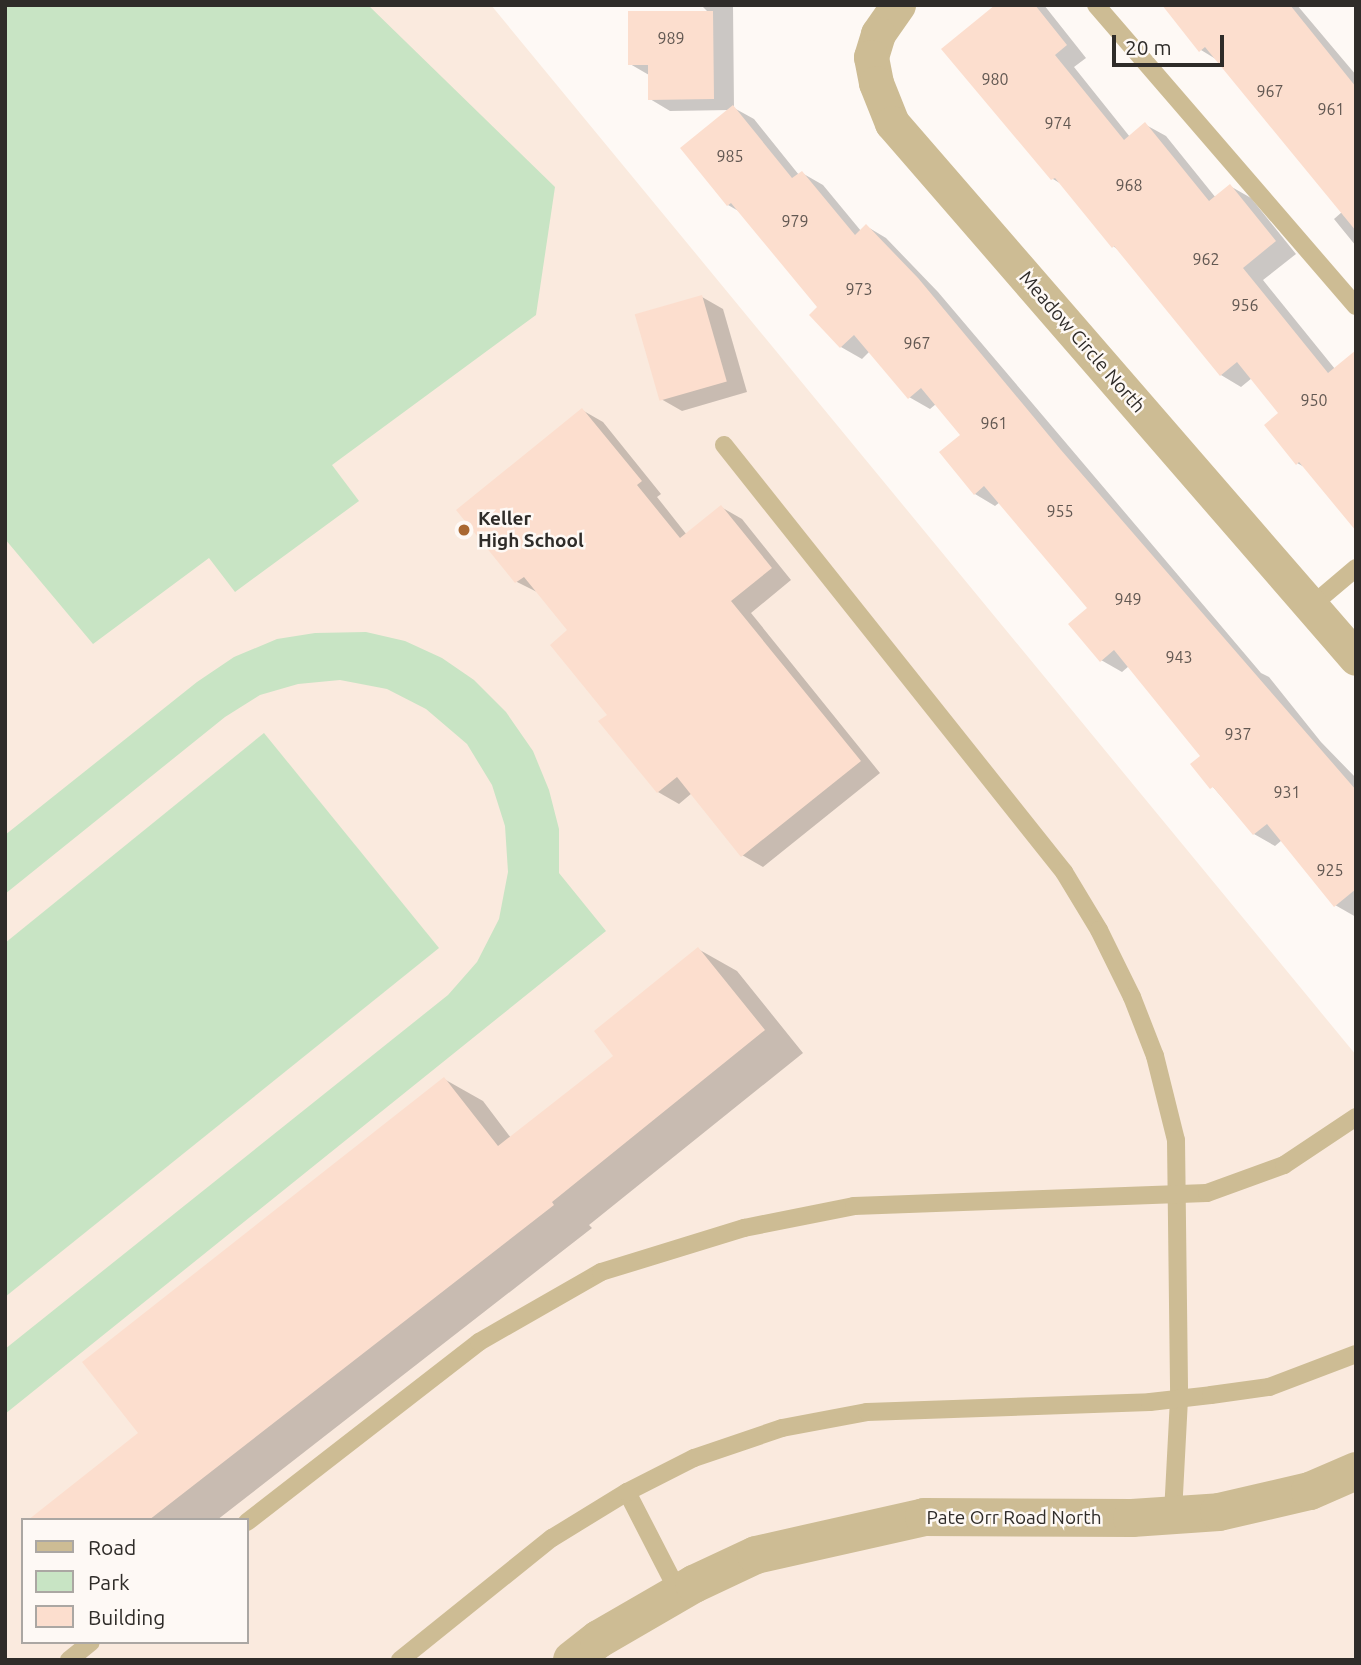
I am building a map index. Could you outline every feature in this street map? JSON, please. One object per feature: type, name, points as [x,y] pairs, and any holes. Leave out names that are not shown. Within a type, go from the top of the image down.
[{"type":"street","name":"Meadow Circle North","points":[[898,5],[878,34],[871,57],[876,83],[892,123],[1356,658]]},
{"type":"street","name":"Pate Orr Road North","points":[[572,1660],[599,1639],[679,1593],[756,1555],[924,1517],[1173,1515],[1219,1512],[1310,1491],[1356,1471]]},
{"type":"lane","points":[[1096,5],[1356,306]]},
{"type":"lane","points":[[724,445],[1064,872],[1099,930],[1132,997],[1155,1056],[1176,1140],[1179,1399],[1173,1515]]},
{"type":"lane","points":[[1311,606],[1356,568]]},
{"type":"lane","points":[[248,1521],[479,1342],[601,1272],[744,1228],[854,1206],[1207,1193],[1284,1165],[1356,1117]]},
{"type":"lane","points":[[400,1660],[552,1538],[627,1492],[694,1458],[782,1428],[867,1412],[1179,1399],[1269,1387],[1356,1354]]},
{"type":"lane","points":[[627,1492],[679,1593]]},
{"type":"lane","points":[[69,1660],[89,1644]]},
{"type":"shaded area","name":"Keller High School","points":[[5,5],[491,5],[1356,1055],[1356,1660],[5,1660]]},
{"type":"green space","points":[[5,5],[368,5],[555,187],[536,315],[332,465],[359,501],[235,592],[209,558],[93,644],[5,539]]},
{"type":"green space","points":[[366,632],[405,641],[442,658],[474,680],[506,712],[533,751],[549,790],[559,829],[559,873],[606,931],[5,1414],[5,1349],[448,995],[477,962],[499,919],[508,872],[505,826],[492,785],[467,744],[426,709],[387,689],[340,680],[298,684],[260,695],[225,717],[5,894],[5,835],[197,682],[234,657],[277,639],[315,633]]},
{"type":"green space","points":[[264,733],[439,948],[5,1297],[5,943]]},
{"type":"building","points":[[995,5],[1035,5],[1067,45],[1055,55],[1124,140],[1145,122],[1209,201],[1230,184],[1276,241],[1243,268],[1328,373],[1356,350],[1356,531],[1299,462],[1296,465],[1264,425],[1278,413],[1237,362],[1220,376],[1114,246],[1112,248],[1055,178],[1051,180],[941,49]]},
{"type":"building","points":[[1162,5],[1290,5],[1356,87],[1356,231],[1205,47],[1199,52]]},
{"type":"building","points":[[628,11],[713,11],[714,99],[648,100],[648,65],[628,65]]},
{"type":"building","points":[[733,105],[792,178],[802,171],[855,235],[866,224],[918,278],[1061,450],[1356,790],[1356,889],[1334,907],[1267,824],[1253,835],[1213,787],[1210,789],[1190,764],[1200,756],[1114,650],[1100,662],[1068,624],[1087,608],[984,486],[974,495],[939,452],[960,435],[921,388],[908,399],[854,335],[840,348],[809,315],[817,307],[731,203],[727,206],[680,148]]},
{"type":"building","points":[[702,295],[727,382],[660,401],[635,314]]},
{"type":"building","points":[[582,408],[642,481],[637,485],[680,538],[721,505],[772,568],[731,601],[861,761],[741,857],[677,777],[657,793],[598,721],[607,715],[550,645],[567,630],[524,577],[515,583],[456,510]]},
{"type":"building","points":[[698,947],[765,1030],[552,1202],[554,1205],[152,1518],[31,1518],[138,1433],[82,1362],[444,1077],[498,1146],[613,1056],[594,1031]]},
{"type":"place","name":"Keller High School","points":[[464,530]]}]
